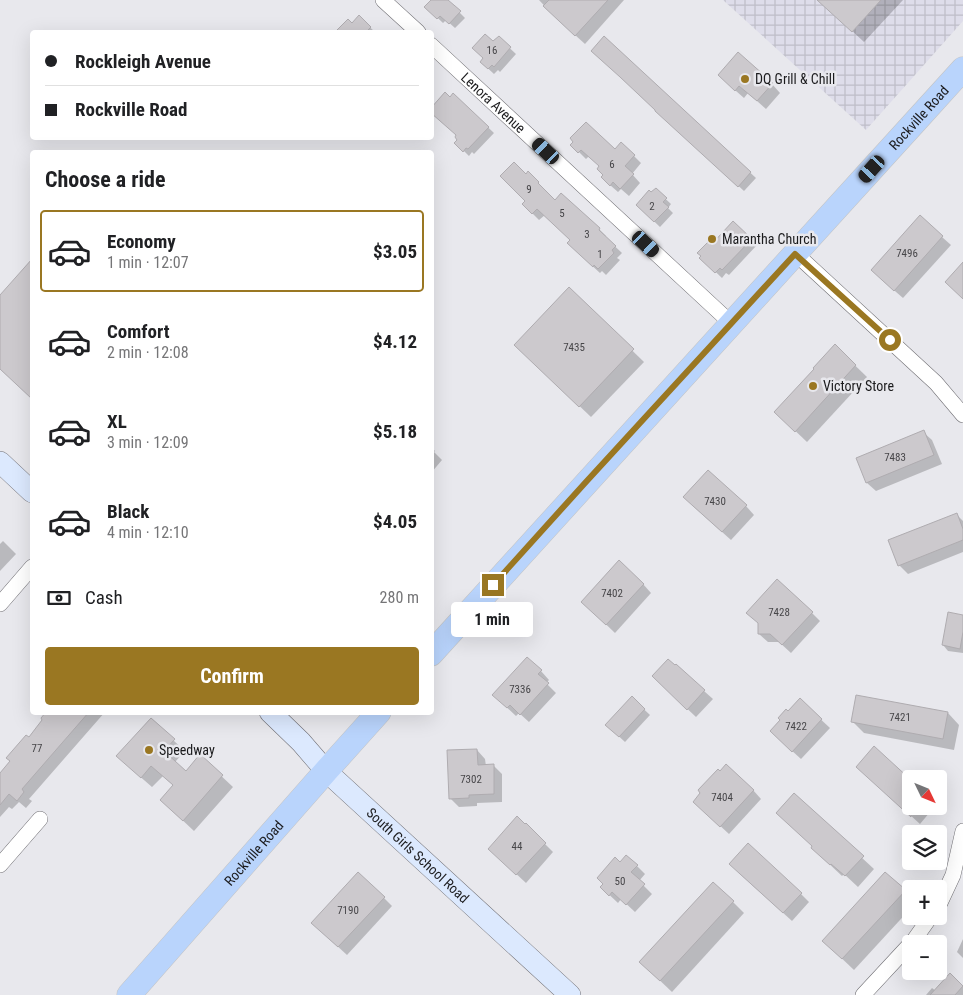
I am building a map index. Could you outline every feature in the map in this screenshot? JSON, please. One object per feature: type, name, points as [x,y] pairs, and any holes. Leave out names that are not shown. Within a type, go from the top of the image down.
[{"type":"main road","name":"Rockville Road","points":[[434,651],[963,69]]},
{"type":"main road","points":[[0,462],[30,490]]},
{"type":"main road","name":"South Girls School Road","points":[[273,715],[301,742],[326,771],[570,995]]},
{"type":"main road","name":"Rockville Road","points":[[129,995],[376,715]]},
{"type":"street","points":[[383,0],[416,30]]},
{"type":"street","name":"Lenora Avenue","points":[[434,48],[732,324]]},
{"type":"street","points":[[795,254],[936,383],[963,415]]},
{"type":"street","points":[[0,604],[30,569]]},
{"type":"street","points":[[0,865],[40,819]]},
{"type":"street","points":[[947,888],[953,875],[963,831]]},
{"type":"street","points":[[863,995],[914,940],[925,925]]},
{"type":"shaded area","points":[[723,0],[963,0],[963,21],[866,130]]},
{"type":"building","points":[[431,0],[448,0],[461,11],[449,24],[440,16],[437,19],[424,7]]},
{"type":"building","points":[[549,0],[608,0],[575,36],[543,6]]},
{"type":"building","points":[[817,0],[881,0],[852,32]]},
{"type":"building","points":[[359,15],[371,27],[368,30],[337,30],[348,19],[352,23]]},
{"type":"building","points":[[485,34],[493,41],[499,36],[511,47],[494,67],[492,65],[488,69],[480,62],[483,58],[472,48]]},
{"type":"building","points":[[604,36],[751,172],[738,187],[591,51]]},
{"type":"building","name":"DQ Grill & Chill","points":[[738,52],[773,83],[757,101],[739,86],[735,91],[718,75]]},
{"type":"building","points":[[445,92],[450,97],[453,93],[489,127],[463,152],[454,143],[457,140],[456,135],[434,116],[434,105]]},
{"type":"building","points":[[586,122],[615,149],[621,142],[635,155],[625,166],[634,174],[620,189],[613,182],[610,186],[601,177],[603,175],[597,169],[599,166],[581,150],[578,153],[570,145],[573,142],[570,138]]},
{"type":"building","points":[[514,162],[526,174],[528,171],[555,200],[561,193],[600,228],[599,230],[616,246],[612,250],[614,253],[598,269],[594,265],[593,267],[567,243],[570,240],[537,209],[532,214],[522,204],[525,201],[500,176]]},
{"type":"building","points":[[656,188],[667,198],[663,202],[669,207],[654,222],[636,205],[649,190],[651,192]]},
{"type":"building","points":[[920,215],[943,236],[894,291],[871,270]]},
{"type":"building","points":[[733,221],[752,239],[722,270],[720,268],[715,273],[699,258],[701,256],[697,253],[708,242],[711,245]]},
{"type":"building","points":[[30,261],[30,397],[0,369],[0,295]]},
{"type":"building","points":[[963,262],[963,299],[945,282]]},
{"type":"building","points":[[569,287],[634,349],[579,407],[514,345]]},
{"type":"building","name":"Victory Store","points":[[835,344],[856,365],[795,432],[774,412]]},
{"type":"building","points":[[924,430],[934,455],[866,483],[856,458]]},
{"type":"building","points":[[708,470],[747,505],[722,532],[683,497]]},
{"type":"building","points":[[957,513],[963,529],[963,540],[898,566],[888,540]]},
{"type":"building","points":[[619,560],[644,584],[606,625],[581,602]]},
{"type":"building","points":[[777,579],[813,612],[782,645],[770,634],[758,634],[758,623],[746,613]]},
{"type":"building","points":[[948,612],[963,615],[960,649],[942,645]]},
{"type":"building","points":[[527,657],[542,670],[538,674],[549,683],[520,715],[510,705],[507,708],[492,695]]},
{"type":"building","points":[[668,659],[705,690],[687,710],[652,676]]},
{"type":"building","points":[[856,695],[948,712],[943,739],[851,722]]},
{"type":"building","points":[[632,696],[645,709],[619,737],[605,725]]},
{"type":"building","points":[[800,698],[822,719],[792,752],[770,731],[780,720],[778,718],[786,709],[788,711]]},
{"type":"building","points":[[44,715],[86,715],[22,789],[24,792],[17,801],[9,794],[0,805],[0,773],[10,761],[6,758],[26,735],[29,737],[42,720],[41,718]]},
{"type":"building","name":"Speedway","points":[[151,718],[175,739],[164,751],[186,771],[200,754],[223,775],[183,821],[160,800],[173,785],[151,766],[141,778],[116,756]]},
{"type":"building","points":[[874,746],[902,772],[902,809],[856,767]]},
{"type":"building","points":[[477,749],[478,765],[494,764],[494,794],[469,795],[469,798],[449,799],[447,750]]},
{"type":"building","points":[[726,764],[754,790],[720,827],[693,802],[700,793],[698,790],[718,769],[720,771]]},
{"type":"building","points":[[794,793],[864,856],[845,876],[811,848],[812,846],[776,813]]},
{"type":"building","points":[[517,816],[546,843],[516,875],[488,849]]},
{"type":"building","points":[[748,843],[802,893],[783,913],[729,864]]},
{"type":"building","points":[[626,855],[638,865],[631,872],[645,884],[626,905],[612,892],[609,896],[600,887],[603,884],[597,878],[615,857],[620,862]]},
{"type":"building","points":[[358,872],[385,897],[338,947],[311,923]]},
{"type":"building","points":[[885,872],[902,887],[902,894],[842,959],[822,941]]},
{"type":"building","points":[[713,882],[734,901],[660,981],[639,962]]},
{"type":"building","points":[[950,973],[963,986],[955,995],[930,995],[944,980],[947,980]]},
{"type":"place","name":"DQ Grill & Chill","points":[[745,79]]},
{"type":"place","name":"Marantha Church","points":[[712,239]]},
{"type":"place","name":"Victory Store","points":[[813,386]]},
{"type":"place","name":"Speedway","points":[[149,750]]},
{"type":"route","points":[[493,585],[795,254],[890,340]]}]
